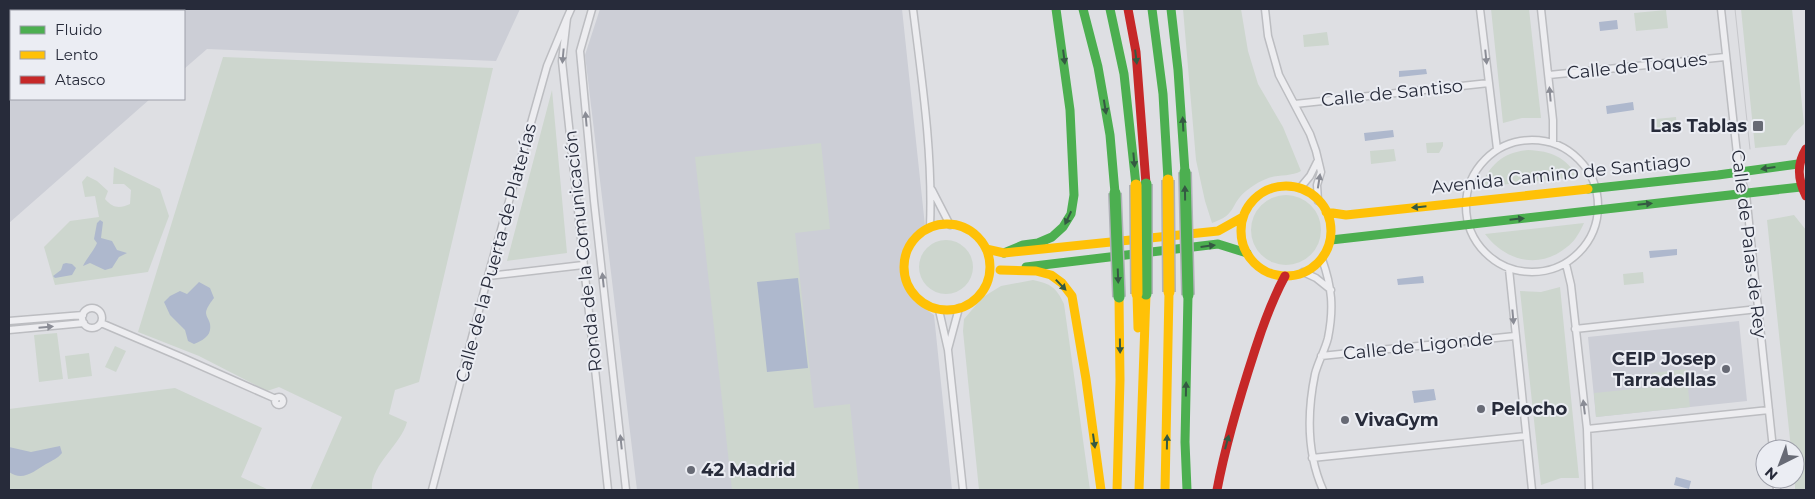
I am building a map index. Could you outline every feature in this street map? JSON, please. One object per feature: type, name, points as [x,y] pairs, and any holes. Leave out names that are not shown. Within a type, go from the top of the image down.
[{"type":"main road","points":[[1004,253],[1022,245],[1038,243],[1052,237],[1063,227],[1071,214],[1074,195],[1070,110],[1056,9]]},
{"type":"main road","points":[[1083,9],[1098,67],[1110,135],[1115,193],[1120,380],[1117,490]]},
{"type":"main road","points":[[1110,9],[1118,35],[1141,184]]},
{"type":"main road","points":[[1128,9],[1138,70],[1141,184],[1142,294],[1139,490]]},
{"type":"main road","points":[[1152,9],[1158,43],[1168,180],[1169,292],[1165,490]]},
{"type":"main road","points":[[1171,9],[1182,100],[1185,172],[1188,295],[1185,442],[1187,490]]},
{"type":"main road","points":[[1331,240],[1746,194],[1803,191],[1798,164],[1806,148]]},
{"type":"main road","name":"Avenida Camino de Santiago","points":[[1326,212],[1346,215],[1798,164]]},
{"type":"main road","points":[[1286,186],[1300,188],[1318,200],[1326,212],[1331,226],[1331,240],[1322,259],[1311,269],[1285,276],[1263,270],[1254,262],[1241,242],[1240,229],[1243,217],[1250,204],[1260,194],[1272,188],[1286,186]]},
{"type":"main road","points":[[986,249],[1004,253],[1218,232],[1243,217]]},
{"type":"main road","points":[[950,225],[964,228],[976,236],[986,249],[989,262],[988,278],[981,293],[973,302],[960,308],[939,310],[920,301],[910,290],[905,277],[904,264],[907,249],[918,235],[930,227],[950,225]]},
{"type":"main road","points":[[988,278],[1000,270],[1218,244],[1247,253]]},
{"type":"main road","points":[[1000,270],[1036,271],[1051,275],[1062,283],[1072,296],[1086,379],[1101,490]]},
{"type":"main road","points":[[1217,490],[1225,447],[1245,377],[1268,309],[1285,276]]},
{"type":"street","name":"Ronda de la Comunicación","points":[[571,9],[567,18],[562,61],[608,490]]},
{"type":"street","name":"Ronda de la Comunicación","points":[[592,9],[580,51],[595,210],[626,490]]},
{"type":"street","points":[[912,9],[922,82],[932,190],[930,227]]},
{"type":"street","points":[[1265,9],[1268,36],[1280,75],[1310,134],[1320,172],[1318,200]]},
{"type":"street","points":[[1480,9],[1497,149]]},
{"type":"street","points":[[1541,9],[1549,75],[1553,142]]},
{"type":"street","name":"Calle de Palas de Rey","points":[[1721,9],[1739,172],[1746,194],[1772,439]]},
{"type":"street","name":"Calle de la Puerta de Platerías","points":[[432,490],[488,276],[547,66],[567,18]]},
{"type":"street","name":"Calle de Toques","points":[[1549,75],[1725,58]]},
{"type":"street","name":"Calle de Santiso","points":[[1295,104],[1488,83]]},
{"type":"street","points":[[1534,139],[1553,142],[1576,157],[1590,176],[1595,188],[1595,226],[1579,254],[1566,264],[1553,270],[1538,273],[1523,273],[1509,269],[1495,262],[1484,252],[1468,224],[1467,202],[1470,185],[1476,171],[1485,158],[1497,149],[1515,141],[1534,139]]},
{"type":"street","points":[[1300,188],[1310,176],[1317,162]]},
{"type":"street","points":[[932,190],[950,225]]},
{"type":"street","points":[[1322,259],[1331,290],[1332,304],[1328,338],[1315,372],[1310,403],[1310,435],[1312,458],[1323,490]]},
{"type":"street","points":[[1566,264],[1571,286],[1587,429],[1589,490]]},
{"type":"street","points":[[488,276],[583,265]]},
{"type":"street","points":[[1509,269],[1532,490]]},
{"type":"street","points":[[1303,272],[1316,278],[1331,290]]},
{"type":"street","points":[[93,308],[99,311],[102,317],[101,323],[97,327],[87,327],[84,323],[83,315],[86,310],[93,308]]},
{"type":"street","points":[[948,350],[960,308]]},
{"type":"street","points":[[1575,329],[1758,309]]},
{"type":"street","points":[[939,310],[948,350],[964,490]]},
{"type":"street","points":[[9,321],[83,315]]},
{"type":"street","points":[[9,330],[84,323]]},
{"type":"street","points":[[101,323],[276,400]]},
{"type":"street","name":"Calle de Ligonde","points":[[1322,356],[1515,336]]},
{"type":"street","points":[[1587,429],[1769,410]]},
{"type":"street","points":[[1312,458],[1526,436]]},
{"type":"shaded area","points":[[9,9],[520,9],[496,61],[207,49],[185,68],[185,10],[10,10],[10,100],[149,100],[9,223]]},
{"type":"shaded area","points":[[600,9],[902,9],[925,226],[906,249],[905,282],[914,301],[934,315],[952,490],[637,490],[585,55]]},
{"type":"shaded area","points":[[1183,9],[1241,9],[1248,51],[1258,84],[1283,127],[1301,171],[1270,177],[1258,183],[1241,196],[1230,213],[1212,223],[1196,160]]},
{"type":"shaded area","points":[[1491,9],[1529,9],[1541,118],[1522,118],[1503,123]]},
{"type":"shaded area","points":[[1741,9],[1792,9],[1804,124],[1794,133],[1786,145],[1755,148]]},
{"type":"shaded area","points":[[1666,10],[1668,28],[1636,31],[1634,13]]},
{"type":"shaded area","points":[[1327,32],[1329,45],[1304,47],[1303,35]]},
{"type":"shaded area","points":[[223,57],[493,68],[419,382],[395,390],[389,414],[407,422],[399,439],[376,472],[372,490],[310,490],[342,417],[279,387],[267,391],[199,356],[138,332]]},
{"type":"shaded area","points":[[552,90],[567,253],[507,261]]},
{"type":"shaded area","points":[[1676,117],[1677,128],[1657,130],[1656,119]]},
{"type":"shaded area","points":[[1443,142],[1439,153],[1427,153],[1426,143]]},
{"type":"shaded area","points":[[821,143],[830,229],[795,233],[814,408],[850,404],[859,490],[732,490],[695,157]]},
{"type":"shaded area","points":[[1394,149],[1396,161],[1371,164],[1370,151]]},
{"type":"shaded area","points":[[1528,150],[1557,156],[1568,164],[1578,177],[1480,187],[1488,172],[1498,161],[1519,151]]},
{"type":"shaded area","points":[[114,167],[160,189],[169,216],[148,272],[55,285],[44,247],[70,221],[99,217],[95,196],[85,197],[82,182],[87,176],[97,181],[108,191],[105,199],[111,204],[116,207],[123,207],[130,204],[131,190],[124,184],[113,184]]},
{"type":"shaded area","points":[[1286,195],[1299,198],[1311,205],[1318,217],[1321,230],[1318,243],[1311,255],[1299,262],[1286,265],[1273,262],[1261,255],[1254,243],[1251,230],[1254,217],[1261,205],[1273,198]]},
{"type":"shaded area","points":[[1794,215],[1806,230],[1806,490],[1795,490],[1805,489],[1805,439],[1790,439],[1767,220]]},
{"type":"shaded area","points":[[1584,223],[1575,239],[1567,247],[1550,257],[1539,260],[1529,260],[1510,255],[1492,242],[1485,234]]},
{"type":"shaded area","points":[[946,240],[956,242],[965,248],[971,257],[973,267],[971,277],[965,286],[956,292],[946,294],[936,292],[927,286],[921,277],[919,267],[921,257],[927,248],[936,242]]},
{"type":"shaded area","points":[[1643,272],[1644,283],[1624,285],[1623,274]]},
{"type":"shaded area","points":[[1033,280],[1052,287],[1064,304],[1090,490],[979,490],[963,331],[964,319],[983,297],[1001,286]]},
{"type":"shaded area","points":[[1560,287],[1579,478],[1561,478],[1541,485],[1520,291],[1541,292]]},
{"type":"shaded area","points":[[1739,321],[1747,401],[1596,417],[1588,337]]},
{"type":"shaded area","points":[[57,333],[63,379],[39,382],[34,335]]},
{"type":"shaded area","points":[[115,346],[126,351],[116,372],[105,367]]},
{"type":"shaded area","points":[[89,353],[92,376],[68,379],[65,356]]},
{"type":"shaded area","points":[[1686,369],[1690,407],[1596,417],[1594,393],[1654,387],[1652,373]]},
{"type":"shaded area","points":[[175,388],[262,428],[241,477],[269,490],[9,490],[9,409]]},
{"type":"water","points":[[1617,20],[1618,29],[1600,31],[1599,22]]},
{"type":"water","points":[[1426,69],[1427,74],[1399,77],[1399,71]]},
{"type":"water","points":[[1633,102],[1634,110],[1607,114],[1606,106]]},
{"type":"water","points":[[1393,130],[1394,137],[1365,141],[1364,133]]},
{"type":"water","points":[[100,220],[103,222],[101,238],[112,241],[117,250],[127,253],[119,257],[112,268],[105,270],[90,263],[83,266],[97,243],[94,239],[97,223]]},
{"type":"water","points":[[1677,249],[1677,255],[1650,258],[1649,251]]},
{"type":"water","points":[[66,263],[72,264],[76,268],[72,275],[55,278],[53,276]]},
{"type":"water","points":[[1423,276],[1424,283],[1398,285],[1397,279]]},
{"type":"water","points":[[798,278],[808,368],[767,372],[757,282]]},
{"type":"water","points":[[199,282],[210,288],[214,298],[206,312],[210,324],[210,332],[204,339],[194,344],[188,341],[185,330],[170,315],[164,302],[170,296],[180,291],[187,294]]},
{"type":"water","points":[[1434,389],[1436,400],[1414,403],[1412,391]]},
{"type":"water","points":[[60,446],[62,453],[60,455],[33,472],[19,476],[9,472],[9,447],[31,452]]},
{"type":"water","points":[[1676,477],[1691,481],[1689,489],[1674,485]]},
{"type":"tram line","points":[[1735,9],[1750,149]]},
{"type":"traffic: fast","points":[[1004,253],[1023,245],[1038,243],[1052,237],[1063,227],[1071,214],[1074,195],[1070,110],[1056,9]]},
{"type":"traffic: fast","points":[[1083,9],[1098,67],[1110,135],[1115,193]]},
{"type":"traffic: fast","points":[[1110,9],[1124,74],[1136,185]]},
{"type":"traffic: fast","points":[[1152,9],[1163,94],[1168,180]]},
{"type":"traffic: fast","points":[[1171,9],[1178,70],[1185,172]]},
{"type":"traffic: fast","points":[[1588,189],[1798,164]]},
{"type":"traffic: fast","points":[[1185,172],[1188,295]]},
{"type":"traffic: fast","points":[[1146,184],[1146,294]]},
{"type":"traffic: fast","points":[[1331,240],[1801,187]]},
{"type":"traffic: fast","points":[[1115,193],[1119,297]]},
{"type":"traffic: fast","points":[[1026,267],[1218,244],[1247,253]]},
{"type":"traffic: fast","points":[[1187,490],[1185,442],[1188,295]]},
{"type":"traffic: slow","points":[[1168,180],[1169,292]]},
{"type":"traffic: slow","points":[[1136,185],[1137,294]]},
{"type":"traffic: slow","points":[[1286,186],[1303,190],[1318,199],[1327,214],[1331,231],[1327,248],[1318,263],[1303,272],[1286,276],[1269,272],[1254,263],[1245,248],[1241,231],[1245,214],[1254,199],[1269,190],[1286,186]]},
{"type":"traffic: slow","points":[[1326,212],[1346,215],[1588,189]]},
{"type":"traffic: slow","points":[[986,249],[1004,253],[1218,231],[1243,217]]},
{"type":"traffic: slow","points":[[947,224],[963,228],[977,237],[986,251],[990,267],[986,283],[977,297],[963,306],[947,310],[931,306],[917,297],[908,283],[904,267],[908,251],[917,237],[931,228],[947,224]]},
{"type":"traffic: slow","points":[[1000,270],[1036,271],[1051,275],[1062,283],[1072,296],[1086,379],[1101,490]]},
{"type":"traffic: slow","points":[[1165,490],[1169,292]]},
{"type":"traffic: slow","points":[[1137,294],[1138,328]]},
{"type":"traffic: slow","points":[[1139,490],[1146,294]]},
{"type":"traffic: slow","points":[[1117,490],[1120,380],[1119,297]]},
{"type":"traffic: jam","points":[[1128,9],[1136,52],[1146,184]]},
{"type":"traffic: jam","points":[[1806,149],[1799,167],[1801,184],[1806,196]]},
{"type":"traffic: jam","points":[[1217,490],[1229,437],[1249,367],[1268,313],[1285,276]]},
{"type":"place","name":"Las Tablas","points":[[1758,126]]},
{"type":"place","name":"CEIP Josep Tarradellas","points":[[1726,369]]},
{"type":"place","name":"Pelocho","points":[[1481,409]]},
{"type":"place","name":"VivaGym","points":[[1345,420]]},
{"type":"place","name":"42 Madrid","points":[[691,470]]}]
